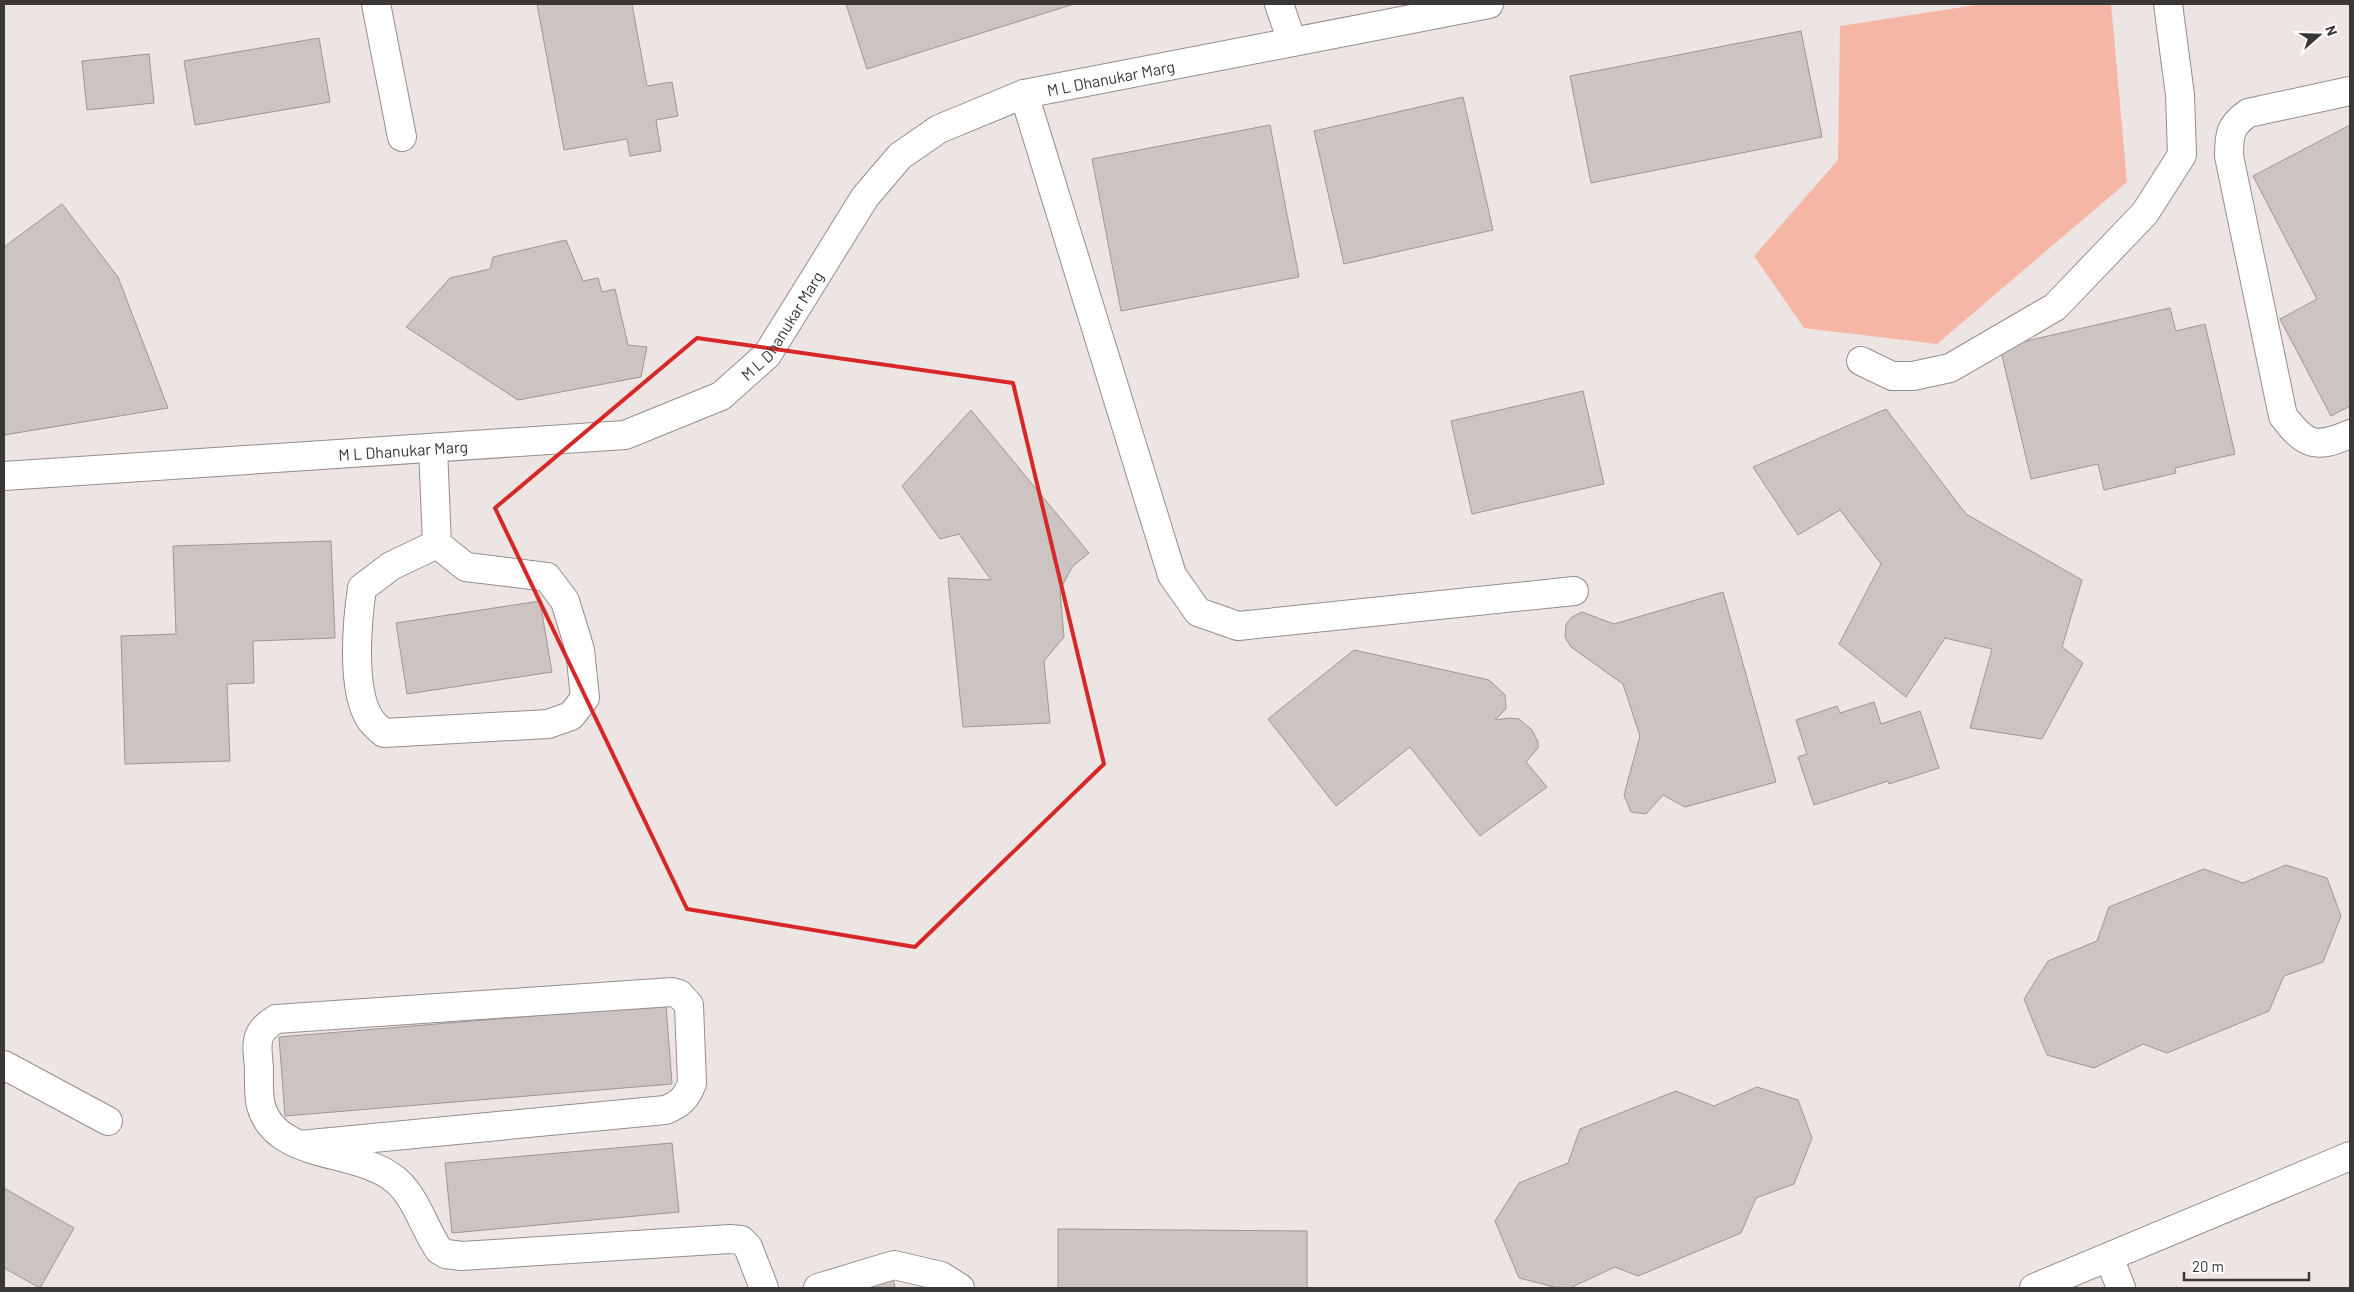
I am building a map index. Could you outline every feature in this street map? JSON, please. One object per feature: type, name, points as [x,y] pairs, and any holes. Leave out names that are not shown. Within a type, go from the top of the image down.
[{"type":"street","points":[[376,4],[402,137]]},
{"type":"street","points":[[1279,4],[1292,42]]},
{"type":"street","name":"M L Dhanukar Marg","points":[[4,476],[625,435],[721,396],[767,355],[865,197],[900,156],[939,129],[1024,94],[1489,4]]},
{"type":"street","points":[[1861,361],[1892,376],[1913,376],[1950,368],[2055,307],[2146,213],[2182,155],[2180,94],[2168,4]]},
{"type":"street","points":[[2350,92],[2248,113],[2236,121],[2229,136],[2228,156],[2283,416],[2298,436],[2313,442],[2330,442],[2350,434]]},
{"type":"street","points":[[1024,94],[1172,576],[1198,612],[1238,626],[1574,591]]},
{"type":"street","points":[[433,448],[437,544],[466,567],[547,577],[565,600],[580,650],[585,698],[571,716],[548,724],[384,733],[370,720],[360,694],[357,621],[362,588],[391,566],[437,544]]},
{"type":"street","points":[[300,1145],[665,1110],[683,1101],[692,1083],[689,1005],[679,994],[672,992],[276,1019],[268,1024],[257,1039],[260,1104],[265,1116],[278,1134],[300,1145],[368,1165],[397,1182],[413,1201],[434,1243],[439,1250],[446,1254],[462,1256],[730,1239],[741,1240],[748,1247],[764,1288]]},
{"type":"street","points":[[4,1065],[108,1121]]},
{"type":"street","points":[[2034,1288],[2350,1156]]},
{"type":"street","points":[[2108,1257],[2121,1288]]},
{"type":"street","points":[[818,1288],[894,1265],[941,1276],[960,1288]]},
{"type":"highlighted area","points":[[697,338],[1013,383],[1104,764],[915,947],[687,909],[495,508]]},
{"type":"shaded area","points":[[1982,4],[2111,4],[2127,182],[1937,344],[1804,328],[1754,256],[1838,160],[1840,26]]},
{"type":"building","points":[[537,4],[632,4],[647,86],[672,82],[678,116],[656,120],[661,151],[630,156],[627,139],[564,150]]},
{"type":"building","points":[[846,4],[1074,4],[867,69]]},
{"type":"building","points":[[1801,31],[1822,137],[1591,183],[1570,76]]},
{"type":"building","points":[[319,38],[330,102],[195,125],[184,61]]},
{"type":"building","points":[[149,54],[154,103],[87,110],[82,61]]},
{"type":"building","points":[[1463,97],[1493,230],[1344,264],[1314,131]]},
{"type":"building","points":[[1270,125],[1299,277],[1121,311],[1092,159]]},
{"type":"building","points":[[2350,125],[2350,406],[2331,416],[2280,319],[2317,299],[2253,176]]},
{"type":"building","points":[[62,204],[118,277],[168,408],[4,435],[4,247]]},
{"type":"building","points":[[566,240],[583,281],[598,278],[602,292],[615,289],[628,345],[647,347],[641,377],[518,400],[406,327],[450,278],[490,269],[493,257]]},
{"type":"building","points":[[2170,308],[2176,331],[2205,324],[2235,454],[2175,468],[2176,473],[2104,490],[2098,464],[2031,479],[2000,347]]},
{"type":"building","points":[[1583,391],[1604,484],[1472,514],[1451,421]]},
{"type":"building","points":[[1886,409],[1966,514],[2082,580],[2062,647],[2083,663],[2042,739],[1970,728],[1992,649],[1945,638],[1906,697],[1839,644],[1881,564],[1840,510],[1798,535],[1753,467]]},
{"type":"building","points":[[971,410],[1089,553],[1072,567],[1060,590],[1064,637],[1044,661],[1050,723],[963,727],[948,578],[991,580],[959,534],[940,539],[902,486]]},
{"type":"building","points":[[331,541],[335,638],[253,641],[254,683],[227,684],[230,761],[125,764],[121,636],[176,634],[173,546]]},
{"type":"building","points":[[1723,592],[1776,782],[1685,807],[1663,795],[1646,814],[1631,812],[1624,795],[1640,736],[1623,684],[1571,647],[1565,637],[1566,624],[1572,617],[1582,612],[1614,624]]},
{"type":"building","points":[[540,601],[552,672],[407,694],[396,623]]},
{"type":"building","points":[[1354,650],[1489,680],[1505,695],[1506,709],[1495,720],[1519,719],[1532,730],[1538,742],[1538,748],[1526,762],[1547,787],[1480,836],[1410,747],[1336,806],[1268,719]]},
{"type":"building","points":[[1874,702],[1881,724],[1920,711],[1939,768],[1889,784],[1888,781],[1814,805],[1798,757],[1807,754],[1796,720],[1837,706],[1840,713]]},
{"type":"building","points":[[2286,865],[2327,878],[2341,916],[2323,962],[2284,976],[2269,1011],[2167,1053],[2143,1044],[2094,1068],[2047,1055],[2024,999],[2048,961],[2097,941],[2109,907],[2204,869],[2243,883]]},
{"type":"building","points":[[666,1005],[672,1084],[285,1116],[279,1037]]},
{"type":"building","points":[[1757,1087],[1798,1100],[1812,1138],[1794,1184],[1756,1198],[1741,1233],[1638,1276],[1615,1267],[1570,1288],[1558,1288],[1519,1278],[1495,1221],[1519,1183],[1568,1163],[1580,1129],[1676,1091],[1714,1106]]},
{"type":"building","points":[[672,1143],[679,1212],[452,1233],[445,1163]]},
{"type":"building","points":[[4,1188],[74,1228],[40,1288],[4,1268]]},
{"type":"building","points":[[1058,1229],[1307,1231],[1307,1288],[1058,1288]]},
{"type":"building","points":[[892,1271],[895,1288],[839,1288]]}]
